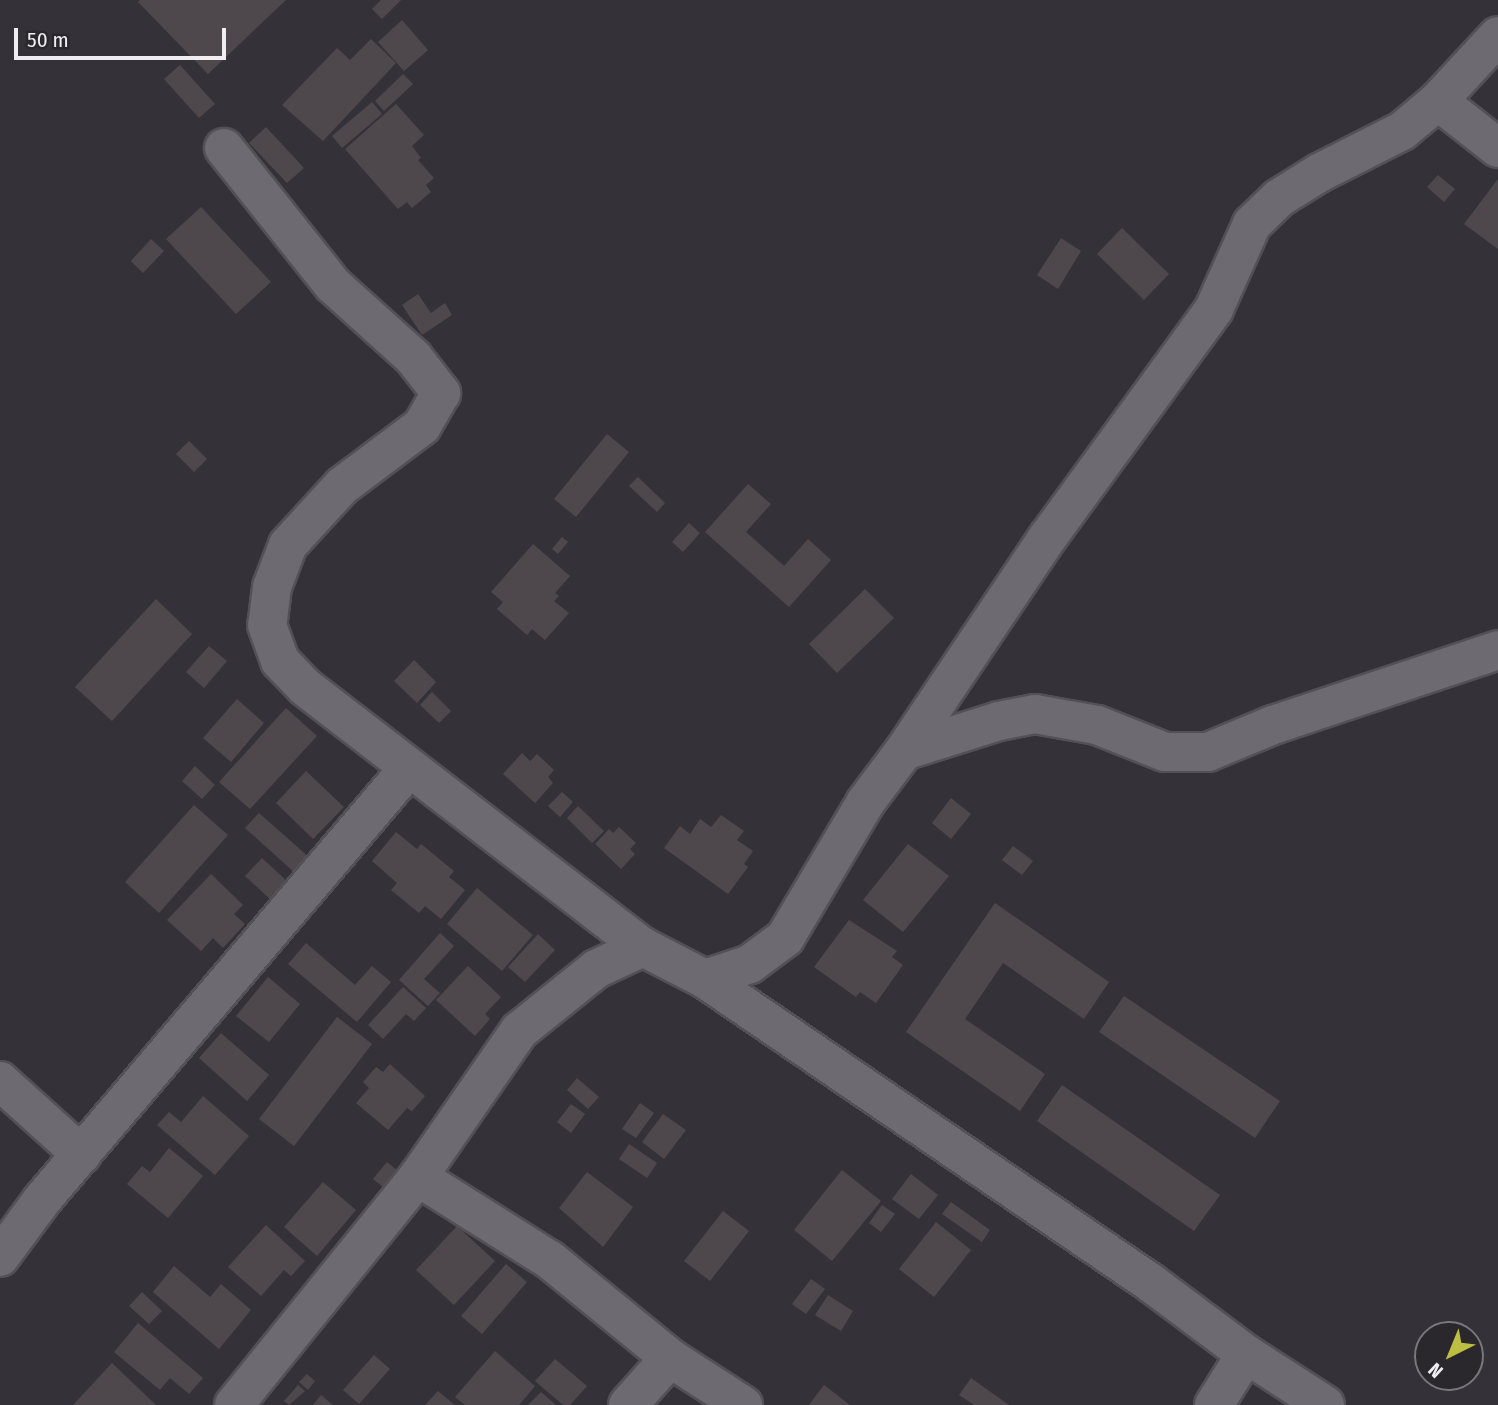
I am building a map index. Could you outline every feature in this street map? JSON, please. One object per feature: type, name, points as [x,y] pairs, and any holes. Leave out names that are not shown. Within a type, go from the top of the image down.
[{"type":"street","points":[[705,979],[750,964],[785,938],[865,803],[904,751],[1048,537],[1214,309],[1252,224],[1279,198],[1319,173],[1402,131],[1438,102],[1498,36]]},
{"type":"street","points":[[1438,102],[1498,148]]},
{"type":"street","points":[[224,148],[334,285],[414,357],[441,393],[422,426],[342,486],[288,545],[272,587],[267,625],[280,661],[304,687],[643,947],[705,979],[1151,1283],[1246,1354],[1325,1405]]},
{"type":"street","points":[[904,751],[999,721],[1035,714],[1097,725],[1165,752],[1208,752],[1273,725],[1498,650]]},
{"type":"street","points":[[0,1257],[42,1200],[409,768]]},
{"type":"street","points":[[234,1405],[418,1177],[519,1031],[596,969],[643,947]]},
{"type":"street","points":[[0,1081],[82,1155]]},
{"type":"street","points":[[418,1177],[551,1260],[670,1358],[743,1405]]},
{"type":"street","points":[[1214,1405],[1246,1354]]},
{"type":"street","points":[[628,1405],[670,1358]]},
{"type":"building","points":[[286,0],[208,74],[138,2]]},
{"type":"building","points":[[381,0],[401,0],[382,19],[372,9]]},
{"type":"building","points":[[402,20],[428,50],[404,71],[378,42]]},
{"type":"building","points":[[371,39],[396,63],[323,141],[282,105],[337,48],[350,60]]},
{"type":"building","points":[[180,65],[215,104],[199,118],[164,79]]},
{"type":"building","points":[[403,74],[413,84],[384,111],[375,101]]},
{"type":"building","points":[[372,102],[382,114],[342,148],[332,136]]},
{"type":"building","points":[[396,104],[424,135],[412,146],[421,158],[418,160],[434,178],[426,185],[431,192],[412,208],[407,202],[398,209],[345,149]]},
{"type":"building","points":[[266,127],[304,168],[287,183],[249,143]]},
{"type":"building","points":[[1438,175],[1455,189],[1444,202],[1427,187]]},
{"type":"building","points":[[1498,179],[1498,249],[1464,224]]},
{"type":"building","points":[[201,207],[271,282],[236,314],[166,239]]},
{"type":"building","points":[[1122,228],[1169,274],[1144,300],[1097,254]]},
{"type":"building","points":[[1061,238],[1081,251],[1058,289],[1037,275]]},
{"type":"building","points":[[151,239],[164,251],[143,273],[131,261]]},
{"type":"building","points":[[418,294],[431,313],[445,303],[452,315],[422,335],[402,305]]},
{"type":"building","points":[[607,434],[629,452],[576,517],[554,499]]},
{"type":"building","points":[[189,441],[207,459],[194,472],[176,454]]},
{"type":"building","points":[[638,477],[665,503],[657,512],[629,486]]},
{"type":"building","points":[[748,484],[771,504],[746,532],[784,566],[808,539],[831,560],[789,607],[705,532]]},
{"type":"building","points":[[689,523],[700,533],[683,552],[672,542]]},
{"type":"building","points":[[562,537],[568,542],[558,554],[552,549]]},
{"type":"building","points":[[533,544],[570,576],[555,593],[559,596],[554,601],[569,613],[545,640],[532,629],[527,635],[497,609],[503,602],[491,592]]},
{"type":"building","points":[[865,589],[894,618],[837,673],[809,644]]},
{"type":"building","points":[[156,599],[192,634],[112,721],[75,687]]},
{"type":"building","points":[[209,646],[227,661],[204,688],[186,672]]},
{"type":"building","points":[[414,660],[436,682],[417,703],[394,681]]},
{"type":"building","points":[[432,692],[451,711],[439,723],[420,705]]},
{"type":"building","points":[[237,699],[264,723],[231,762],[203,738]]},
{"type":"building","points":[[286,708],[317,736],[250,809],[219,782]]},
{"type":"building","points":[[522,753],[530,761],[537,754],[554,770],[548,777],[553,783],[535,803],[503,774]]},
{"type":"building","points":[[195,766],[215,785],[202,799],[182,781]]},
{"type":"building","points":[[306,771],[344,807],[313,839],[276,803]]},
{"type":"building","points":[[562,792],[573,802],[560,817],[548,806]]},
{"type":"building","points":[[951,798],[971,814],[951,839],[932,823]]},
{"type":"building","points":[[194,805],[228,835],[159,913],[125,882]]},
{"type":"building","points":[[578,806],[604,831],[592,843],[567,818]]},
{"type":"building","points":[[259,813],[310,858],[296,874],[245,828]]},
{"type":"building","points":[[721,815],[744,831],[737,840],[753,851],[744,864],[748,867],[728,894],[664,848],[680,826],[690,834],[700,819],[711,827]]},
{"type":"building","points":[[619,827],[636,843],[630,849],[635,854],[621,869],[595,844],[609,829],[613,833]]},
{"type":"building","points":[[396,832],[417,849],[421,844],[454,871],[449,877],[465,890],[441,919],[425,906],[419,913],[391,890],[397,883],[372,861]]},
{"type":"building","points":[[908,844],[949,876],[903,932],[863,900]]},
{"type":"building","points":[[1013,846],[1033,861],[1022,875],[1002,860]]},
{"type":"building","points":[[262,858],[288,882],[271,900],[245,876]]},
{"type":"building","points":[[211,874],[243,905],[234,914],[245,924],[223,948],[213,938],[201,951],[167,920]]},
{"type":"building","points":[[477,888],[533,935],[502,971],[447,924]]},
{"type":"building","points":[[995,903],[1109,982],[1084,1019],[1003,963],[965,1019],[1045,1074],[1020,1111],[906,1032]]},
{"type":"building","points":[[849,920],[897,951],[892,957],[903,965],[876,1003],[860,992],[856,997],[814,967]]},
{"type":"building","points":[[440,933],[454,946],[424,979],[440,993],[428,1006],[399,980]]},
{"type":"building","points":[[538,934],[555,950],[525,982],[508,967]]},
{"type":"building","points":[[306,943],[355,985],[372,966],[391,982],[357,1022],[288,964]]},
{"type":"building","points":[[468,966],[501,997],[485,1014],[490,1019],[475,1036],[436,1000]]},
{"type":"building","points":[[268,977],[300,1004],[269,1042],[236,1016]]},
{"type":"building","points":[[403,987],[426,1008],[414,1021],[406,1014],[383,1039],[368,1025]]},
{"type":"building","points":[[1124,996],[1280,1101],[1255,1138],[1099,1032]]},
{"type":"building","points":[[337,1017],[372,1044],[294,1146],[259,1119]]},
{"type":"building","points":[[221,1033],[269,1075],[247,1101],[199,1058]]},
{"type":"building","points":[[390,1064],[425,1096],[412,1111],[407,1108],[388,1130],[356,1103],[369,1088],[363,1082],[376,1067],[383,1072]]},
{"type":"building","points":[[577,1078],[599,1097],[588,1109],[567,1090]]},
{"type":"building","points":[[1062,1085],[1220,1195],[1194,1231],[1037,1121]]},
{"type":"building","points":[[203,1096],[249,1136],[215,1175],[157,1125],[169,1112],[181,1122]]},
{"type":"building","points":[[640,1103],[654,1113],[636,1138],[622,1129]]},
{"type":"building","points":[[571,1104],[585,1114],[571,1133],[557,1122]]},
{"type":"building","points":[[663,1114],[686,1130],[664,1159],[642,1142]]},
{"type":"building","points":[[629,1144],[657,1163],[647,1178],[619,1159]]},
{"type":"building","points":[[169,1148],[203,1176],[168,1218],[127,1184],[142,1166],[150,1172]]},
{"type":"building","points":[[387,1162],[403,1175],[389,1192],[373,1179]]},
{"type":"building","points":[[842,1170],[881,1201],[832,1261],[794,1230]]},
{"type":"building","points":[[587,1172],[633,1207],[603,1247],[559,1208]]},
{"type":"building","points":[[911,1174],[938,1195],[919,1219],[892,1199]]},
{"type":"building","points":[[323,1182],[356,1210],[317,1256],[284,1227]]},
{"type":"building","points":[[951,1202],[990,1230],[982,1242],[942,1214]]},
{"type":"building","points":[[882,1205],[895,1214],[881,1232],[869,1223]]},
{"type":"building","points":[[723,1211],[749,1231],[710,1281],[684,1261]]},
{"type":"building","points":[[936,1222],[971,1250],[934,1297],[899,1269]]},
{"type":"building","points":[[266,1225],[305,1261],[291,1276],[284,1270],[261,1296],[228,1267]]},
{"type":"building","points":[[457,1226],[495,1261],[454,1305],[416,1270]]},
{"type":"building","points":[[506,1264],[527,1282],[482,1334],[461,1316]]},
{"type":"building","points":[[174,1266],[210,1297],[221,1284],[251,1310],[219,1349],[153,1292]]},
{"type":"building","points":[[811,1279],[825,1289],[806,1314],[792,1304]]},
{"type":"building","points":[[142,1292],[162,1311],[149,1324],[129,1306]]},
{"type":"building","points":[[828,1295],[853,1311],[841,1331],[815,1315]]},
{"type":"building","points":[[138,1323],[203,1378],[189,1394],[170,1378],[160,1390],[114,1352]]},
{"type":"building","points":[[495,1351],[535,1386],[519,1405],[465,1405],[455,1397]]},
{"type":"building","points":[[374,1355],[390,1369],[359,1404],[343,1390]]},
{"type":"building","points":[[555,1359],[587,1386],[570,1405],[563,1405],[535,1381]]},
{"type":"building","points":[[112,1363],[156,1405],[73,1405]]},
{"type":"building","points":[[307,1374],[315,1381],[308,1390],[299,1382]]},
{"type":"building","points":[[971,1378],[1009,1405],[974,1405],[959,1395]]},
{"type":"building","points":[[298,1385],[305,1391],[289,1405],[284,1401]]},
{"type":"building","points":[[824,1385],[850,1405],[809,1405]]},
{"type":"building","points":[[438,1391],[455,1405],[425,1405]]},
{"type":"building","points":[[541,1392],[556,1405],[528,1405]]},
{"type":"building","points":[[321,1395],[333,1405],[313,1405]]}]
